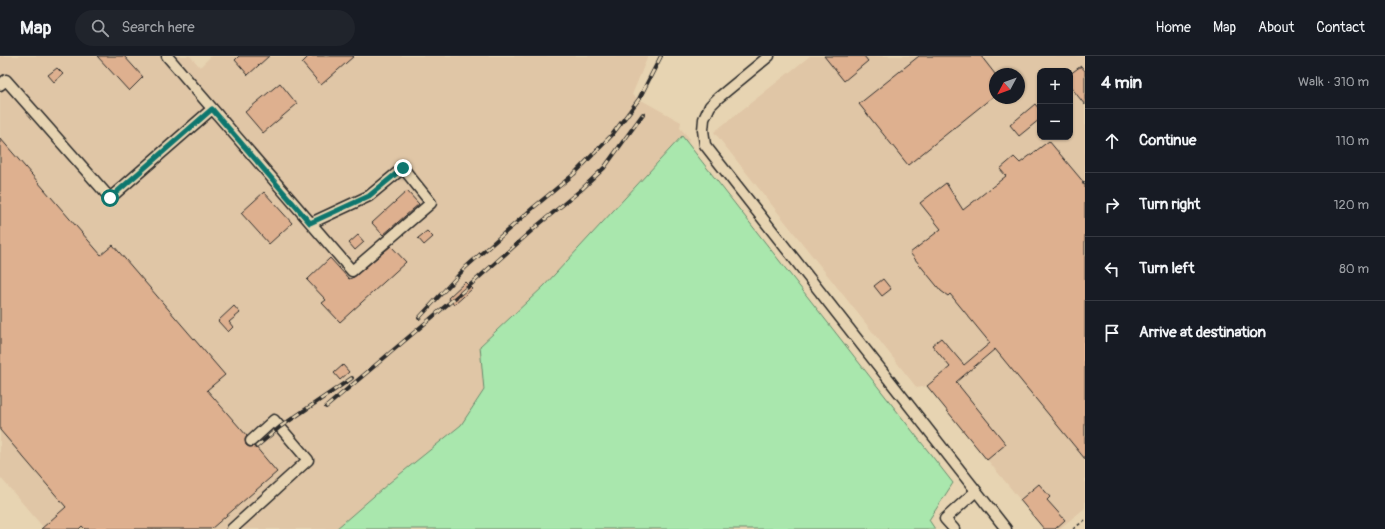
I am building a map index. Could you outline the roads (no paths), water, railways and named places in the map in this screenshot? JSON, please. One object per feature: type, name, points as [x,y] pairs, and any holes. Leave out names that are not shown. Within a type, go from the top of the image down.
[{"type":"street","points":[[166,56],[310,223],[352,271],[431,203],[403,168],[369,196],[310,223]]},
{"type":"street","points":[[769,56],[710,106],[704,118],[703,130],[705,145],[1006,529]]},
{"type":"street","points":[[0,85],[6,80],[110,198],[212,109]]},
{"type":"street","points":[[232,529],[308,460],[274,420],[251,442]]},
{"type":"street","points":[[954,529],[945,519],[976,491]]},
{"type":"railway","points":[[419,318],[466,267],[574,174],[612,135],[639,99],[661,56]]},
{"type":"railway","points":[[326,407],[582,189],[604,168],[643,114]]},
{"type":"railway","points":[[256,447],[280,427],[352,378]]}]
